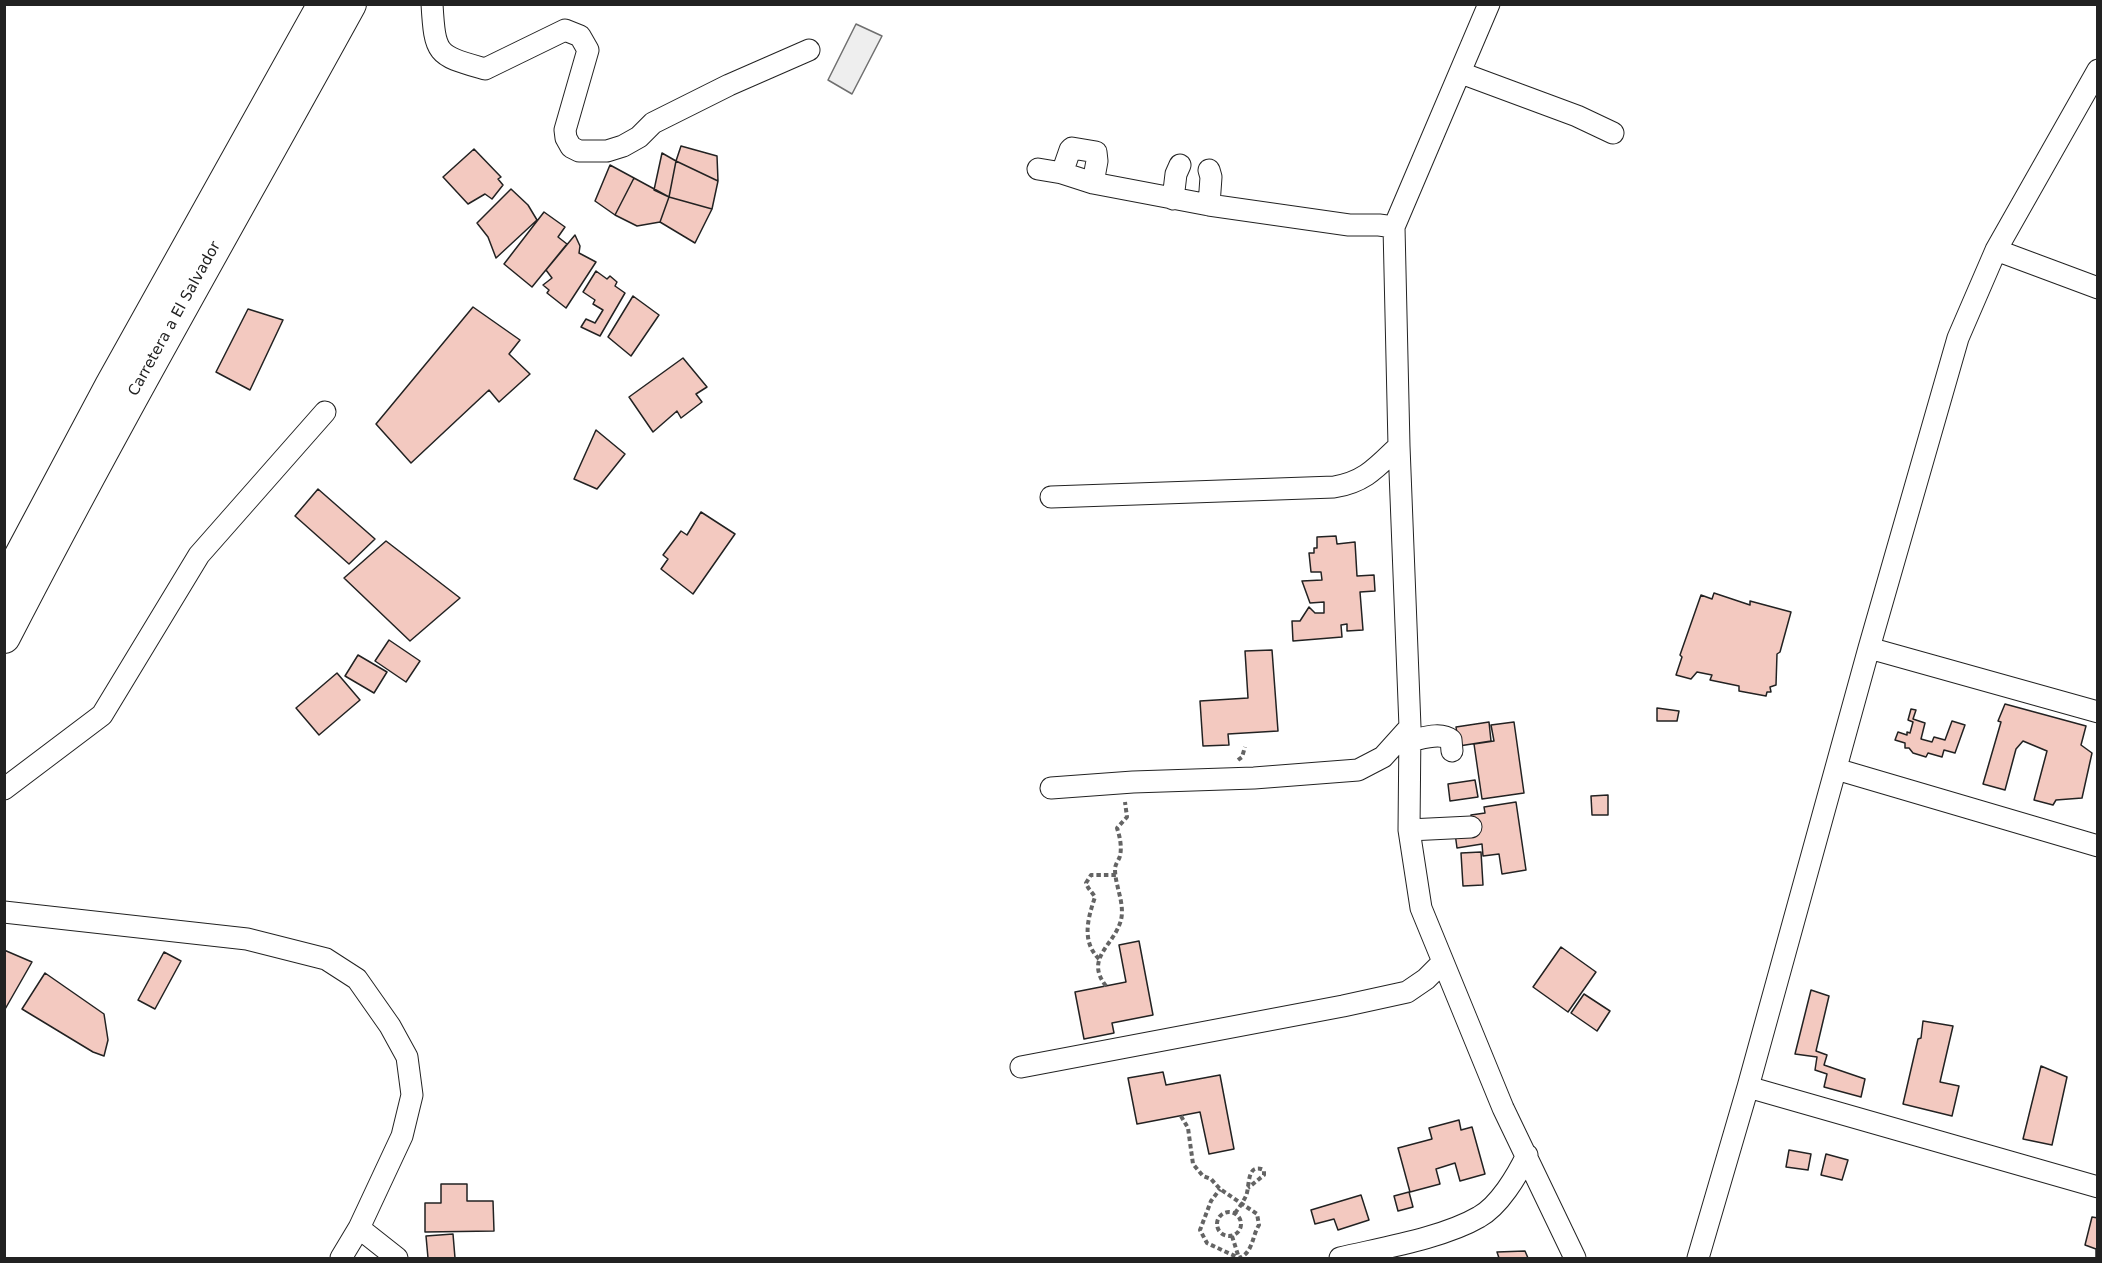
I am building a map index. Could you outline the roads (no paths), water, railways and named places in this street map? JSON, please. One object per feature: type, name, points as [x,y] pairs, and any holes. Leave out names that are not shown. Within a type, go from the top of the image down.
[{"type":"highway","name":"Carretera a El Salvador","points":[[4,587],[111,386],[324,4]]},
{"type":"highway","name":"Carretera a El Salvador","points":[[4,637],[206,262],[351,4]]},
{"type":"street","points":[[432,4],[433,35],[439,48],[448,58],[485,69],[565,30],[580,36],[588,50],[566,130],[566,138],[571,147],[579,151],[607,151],[623,146],[639,137],[653,123],[729,85],[809,51]]},
{"type":"street","points":[[1488,4],[1461,73],[1394,228],[1409,734],[1409,830],[1421,908],[1442,963],[1503,1108],[1575,1258]]},
{"type":"street","points":[[1698,1258],[1958,338],[1996,250],[2097,70]]},
{"type":"street","points":[[1461,73],[1530,88],[1576,116],[1613,134]]},
{"type":"street","points":[[1062,173],[1072,148],[1096,152],[1097,161],[1093,183]]},
{"type":"street","points":[[1173,199],[1176,174],[1180,165]]},
{"type":"street","points":[[1038,169],[1062,173],[1093,183],[1209,205],[1349,225],[1379,225],[1394,228]]},
{"type":"street","points":[[1209,170],[1212,177],[1209,205]]},
{"type":"street","points":[[1996,250],[2097,288]]},
{"type":"street","points":[[4,789],[102,715],[199,555],[325,412]]},
{"type":"street","points":[[1050,497],[1334,488],[1351,484],[1368,475],[1399,446]]},
{"type":"street","points":[[1869,648],[2097,712]]},
{"type":"street","points":[[1051,788],[1254,778],[1358,770],[1383,757],[1409,734],[1446,736],[1450,740],[1452,751]]},
{"type":"street","points":[[1836,769],[2097,846]]},
{"type":"street","points":[[1409,830],[1471,827]]},
{"type":"street","points":[[4,912],[247,939],[326,959],[357,979],[390,1026],[406,1057],[412,1095],[402,1136],[359,1228],[341,1258]]},
{"type":"street","points":[[1021,1067],[1407,992],[1426,979],[1442,963]]},
{"type":"street","points":[[1748,1087],[2097,1187]]},
{"type":"street","points":[[1340,1258],[1446,1231],[1480,1216],[1500,1198],[1518,1173],[1527,1155]]},
{"type":"street","points":[[359,1228],[397,1258]]}]
